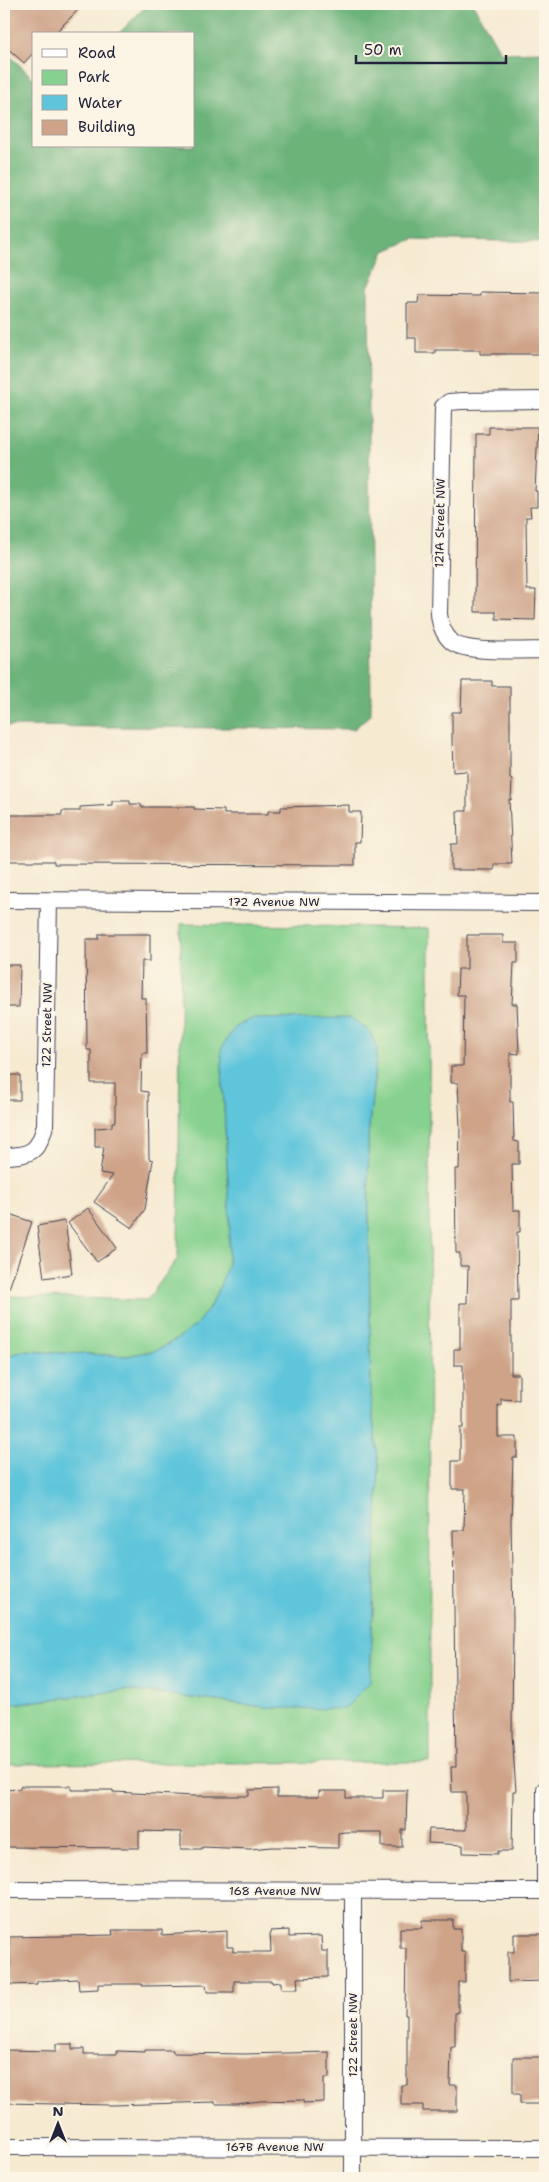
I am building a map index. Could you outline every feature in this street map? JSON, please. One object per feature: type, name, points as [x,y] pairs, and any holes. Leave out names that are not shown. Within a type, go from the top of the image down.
[{"type":"street","name":"121A Street NW","points":[[545,400],[450,402],[443,407],[439,614],[440,624],[453,643],[483,650],[545,650]]},
{"type":"street","name":"172 Avenue NW","points":[[4,900],[545,903]]},
{"type":"street","name":"122 Street NW","points":[[4,1156],[27,1154],[36,1148],[42,1139],[45,1125],[49,900]]},
{"type":"street","points":[[545,1789],[545,1891]]},
{"type":"street","name":"168 Avenue NW","points":[[4,1890],[545,1891]]},
{"type":"street","name":"122 Street NW","points":[[353,1891],[353,2178]]},
{"type":"street","name":"167B Avenue NW","points":[[4,2147],[545,2148]]},
{"type":"green space","points":[[148,4],[473,4],[501,53],[545,52],[545,242],[413,239],[385,251],[368,287],[371,714],[354,729],[4,726],[4,50],[32,77],[32,148],[195,148],[195,32],[120,32]]},
{"type":"green space","points":[[181,924],[429,928],[430,1762],[4,1764],[4,1705],[127,1690],[274,1708],[370,1682],[379,1465],[371,1404],[368,1137],[377,1048],[235,1027],[221,1049],[230,1221],[228,1264],[219,1289],[209,1308],[195,1326],[179,1338],[157,1350],[127,1356],[24,1351],[4,1357],[4,1296],[147,1300],[178,1258]]},
{"type":"water","points":[[351,1018],[369,1031],[377,1048],[368,1137],[371,1404],[379,1465],[370,1682],[345,1709],[274,1708],[127,1690],[4,1705],[4,1357],[24,1351],[127,1356],[157,1350],[179,1338],[195,1326],[209,1308],[219,1289],[228,1264],[230,1221],[221,1049],[235,1027],[251,1019]]},
{"type":"building","points":[[4,4],[84,4],[56,32],[32,32],[32,54],[24,63],[4,45]]},
{"type":"building","points":[[480,292],[545,293],[545,354],[480,354],[480,350],[435,350],[435,353],[416,353],[416,338],[407,338],[407,303],[418,303],[419,295],[480,296]]},
{"type":"building","points":[[489,427],[538,427],[535,491],[537,491],[537,507],[530,507],[531,517],[526,517],[527,590],[536,590],[535,620],[496,619],[496,612],[475,612],[476,434],[489,434]]},
{"type":"building","points":[[462,681],[492,681],[492,686],[510,686],[510,779],[512,780],[511,800],[509,799],[512,864],[494,864],[494,870],[451,870],[451,844],[458,844],[457,811],[467,811],[467,771],[453,772],[452,712],[461,712]]},
{"type":"building","points":[[113,801],[130,801],[130,804],[141,804],[141,807],[194,807],[194,809],[224,810],[224,814],[268,814],[268,811],[281,811],[281,807],[349,805],[349,812],[361,812],[360,842],[355,842],[355,865],[54,864],[54,861],[4,861],[4,815],[62,815],[62,811],[80,811],[80,807],[113,805]]},
{"type":"building","points":[[99,934],[150,934],[150,961],[142,961],[141,998],[146,998],[147,1053],[142,1053],[141,1091],[148,1092],[149,1159],[153,1160],[145,1209],[132,1228],[94,1202],[113,1175],[100,1173],[104,1147],[95,1147],[95,1128],[112,1127],[112,1122],[115,1122],[115,1083],[91,1083],[91,1050],[87,1050],[86,939],[99,939]]},
{"type":"building","points":[[467,935],[503,935],[503,943],[518,943],[518,963],[514,963],[512,1004],[517,1004],[519,1054],[510,1053],[510,1102],[513,1102],[514,1141],[519,1142],[519,1164],[512,1164],[513,1210],[520,1210],[520,1232],[517,1232],[518,1300],[511,1300],[511,1374],[519,1374],[519,1400],[501,1399],[501,1405],[498,1405],[498,1437],[517,1437],[517,1457],[513,1457],[511,1522],[513,1618],[512,1734],[516,1791],[513,1791],[512,1851],[498,1851],[498,1854],[463,1853],[463,1845],[428,1843],[429,1829],[466,1830],[466,1792],[452,1792],[451,1767],[456,1767],[453,1530],[464,1530],[465,1489],[452,1489],[452,1461],[460,1461],[460,1428],[463,1428],[463,1365],[454,1365],[454,1349],[460,1349],[460,1303],[467,1303],[468,1266],[460,1266],[460,1253],[456,1253],[455,1169],[459,1169],[460,1128],[458,1083],[451,1083],[451,1066],[463,1066],[464,995],[457,995],[458,969],[467,969]]},
{"type":"building","points":[[4,965],[20,965],[19,1007],[4,1007]]},
{"type":"building","points":[[4,1075],[20,1075],[20,1100],[4,1100]]},
{"type":"building","points":[[88,1208],[117,1248],[97,1262],[68,1223]]},
{"type":"building","points":[[4,1212],[32,1222],[6,1297],[4,1297]]},
{"type":"building","points":[[65,1221],[72,1274],[44,1278],[37,1226]]},
{"type":"building","points":[[20,1786],[71,1786],[71,1790],[113,1790],[113,1792],[194,1796],[249,1796],[249,1790],[277,1789],[277,1797],[319,1797],[319,1791],[346,1791],[346,1798],[383,1798],[383,1790],[407,1790],[406,1830],[402,1830],[402,1847],[382,1847],[382,1832],[345,1832],[338,1833],[338,1848],[272,1847],[250,1849],[202,1847],[202,1849],[181,1849],[181,1832],[139,1831],[139,1848],[4,1847],[4,1790],[20,1789]]},
{"type":"building","points":[[422,1920],[453,1920],[453,1929],[461,1929],[461,1952],[465,1952],[465,1982],[458,1982],[458,2013],[455,2013],[455,2047],[451,2047],[450,2085],[457,2085],[457,2111],[423,2111],[423,2105],[401,2105],[401,2085],[407,2085],[407,2015],[405,2015],[406,1948],[400,1948],[400,1928],[422,1928]]},
{"type":"building","points":[[112,1930],[162,1930],[162,1935],[227,1931],[227,1947],[233,1947],[233,1952],[271,1952],[270,1931],[289,1930],[289,1937],[321,1936],[322,1951],[328,1951],[328,1977],[297,1978],[298,1989],[281,1989],[281,1982],[234,1981],[234,1992],[207,1992],[206,1985],[142,1986],[142,1984],[98,1984],[98,1989],[79,1990],[78,1979],[37,1981],[37,1984],[11,1985],[9,1937],[113,1935]]},
{"type":"building","points":[[514,1934],[545,1934],[545,1981],[508,1982],[508,1952],[514,1952]]},
{"type":"building","points":[[56,2044],[72,2044],[72,2049],[84,2049],[84,2054],[117,2054],[117,2051],[145,2052],[145,2050],[173,2050],[173,2053],[245,2054],[329,2052],[329,2078],[324,2078],[324,2102],[303,2103],[303,2100],[260,2101],[237,2104],[215,2104],[215,2102],[112,2105],[4,2103],[4,2050],[56,2051]]},
{"type":"building","points":[[513,2057],[545,2057],[545,2104],[520,2104],[520,2094],[513,2094]]}]
